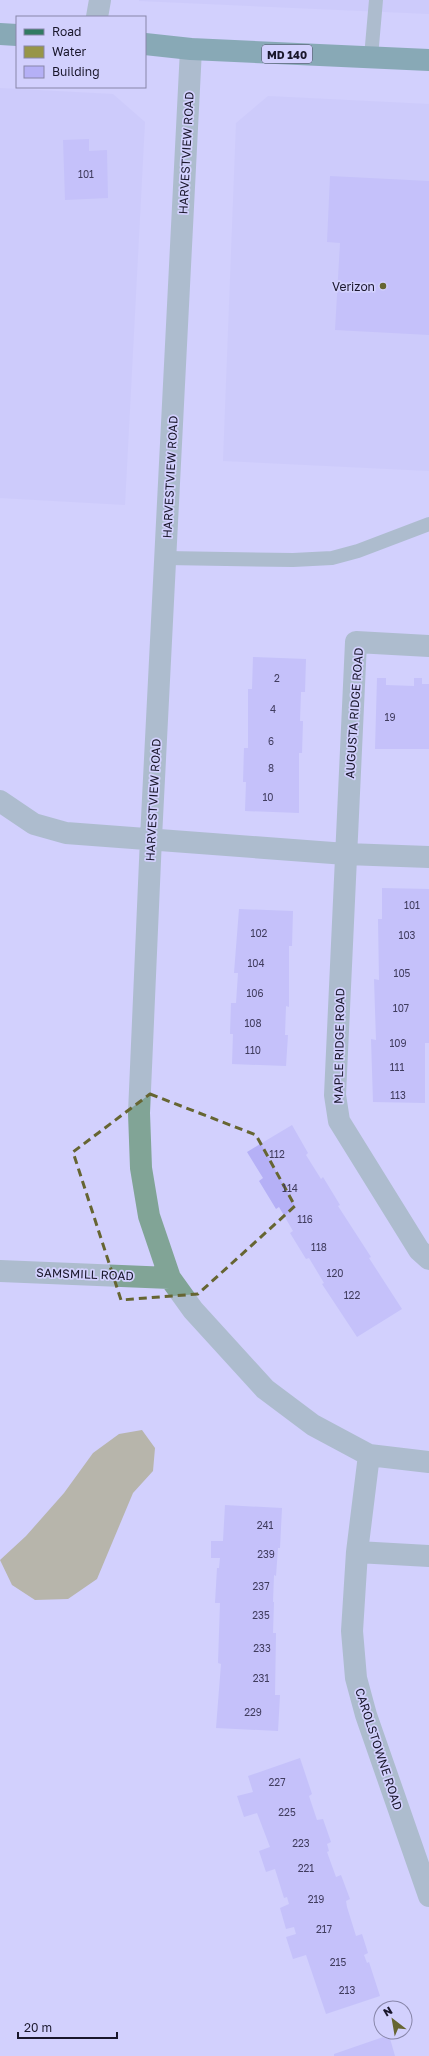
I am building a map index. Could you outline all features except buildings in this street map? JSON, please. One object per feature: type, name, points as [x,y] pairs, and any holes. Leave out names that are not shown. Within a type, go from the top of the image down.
[{"type":"main road","points":[[0,34],[16,35]]},
{"type":"main road","name":"MD 140","points":[[146,44],[191,49],[429,60]]},
{"type":"street","points":[[97,16],[100,0]]},
{"type":"street","name":"HARVESTVIEW ROAD","points":[[191,49],[151,838],[139,1113],[141,1168],[149,1216],[170,1278],[192,1310],[264,1389],[313,1425],[369,1455]]},
{"type":"street","name":"AUGUSTA RIDGE ROAD","points":[[346,854],[356,642],[429,646]]},
{"type":"street","points":[[0,801],[34,824],[66,833],[151,838],[346,854],[429,857]]},
{"type":"street","name":"MAPLE RIDGE ROAD","points":[[346,854],[335,1095],[339,1121],[419,1250],[429,1259]]},
{"type":"street","name":"SAMSMILL ROAD","points":[[0,1271],[170,1278]]},
{"type":"street","points":[[369,1455],[429,1462]]},
{"type":"street","name":"CAROLSTOWNE ROAD","points":[[369,1455],[357,1552],[352,1631],[356,1678],[366,1715],[429,1896]]},
{"type":"street","points":[[357,1552],[429,1556]]},
{"type":"lane","points":[[371,57],[376,0]]},
{"type":"lane","points":[[166,558],[293,560],[332,558],[358,551],[429,524]]},
{"type":"highlighted area","points":[[150,1094],[256,1135],[295,1206],[198,1294],[121,1300],[73,1152]]},
{"type":"shaded area","points":[[429,0],[429,14],[139,1]]},
{"type":"shaded area","points":[[0,88],[113,94],[145,122],[125,505],[0,498]]},
{"type":"shaded area","points":[[268,96],[429,104],[429,471],[223,461],[236,123]]},
{"type":"water","points":[[142,1430],[155,1448],[153,1471],[133,1493],[97,1579],[68,1599],[35,1600],[12,1585],[0,1560],[26,1536],[64,1493],[93,1453],[119,1434]]},
{"type":"place","name":"Verizon","points":[[383,286]]}]
